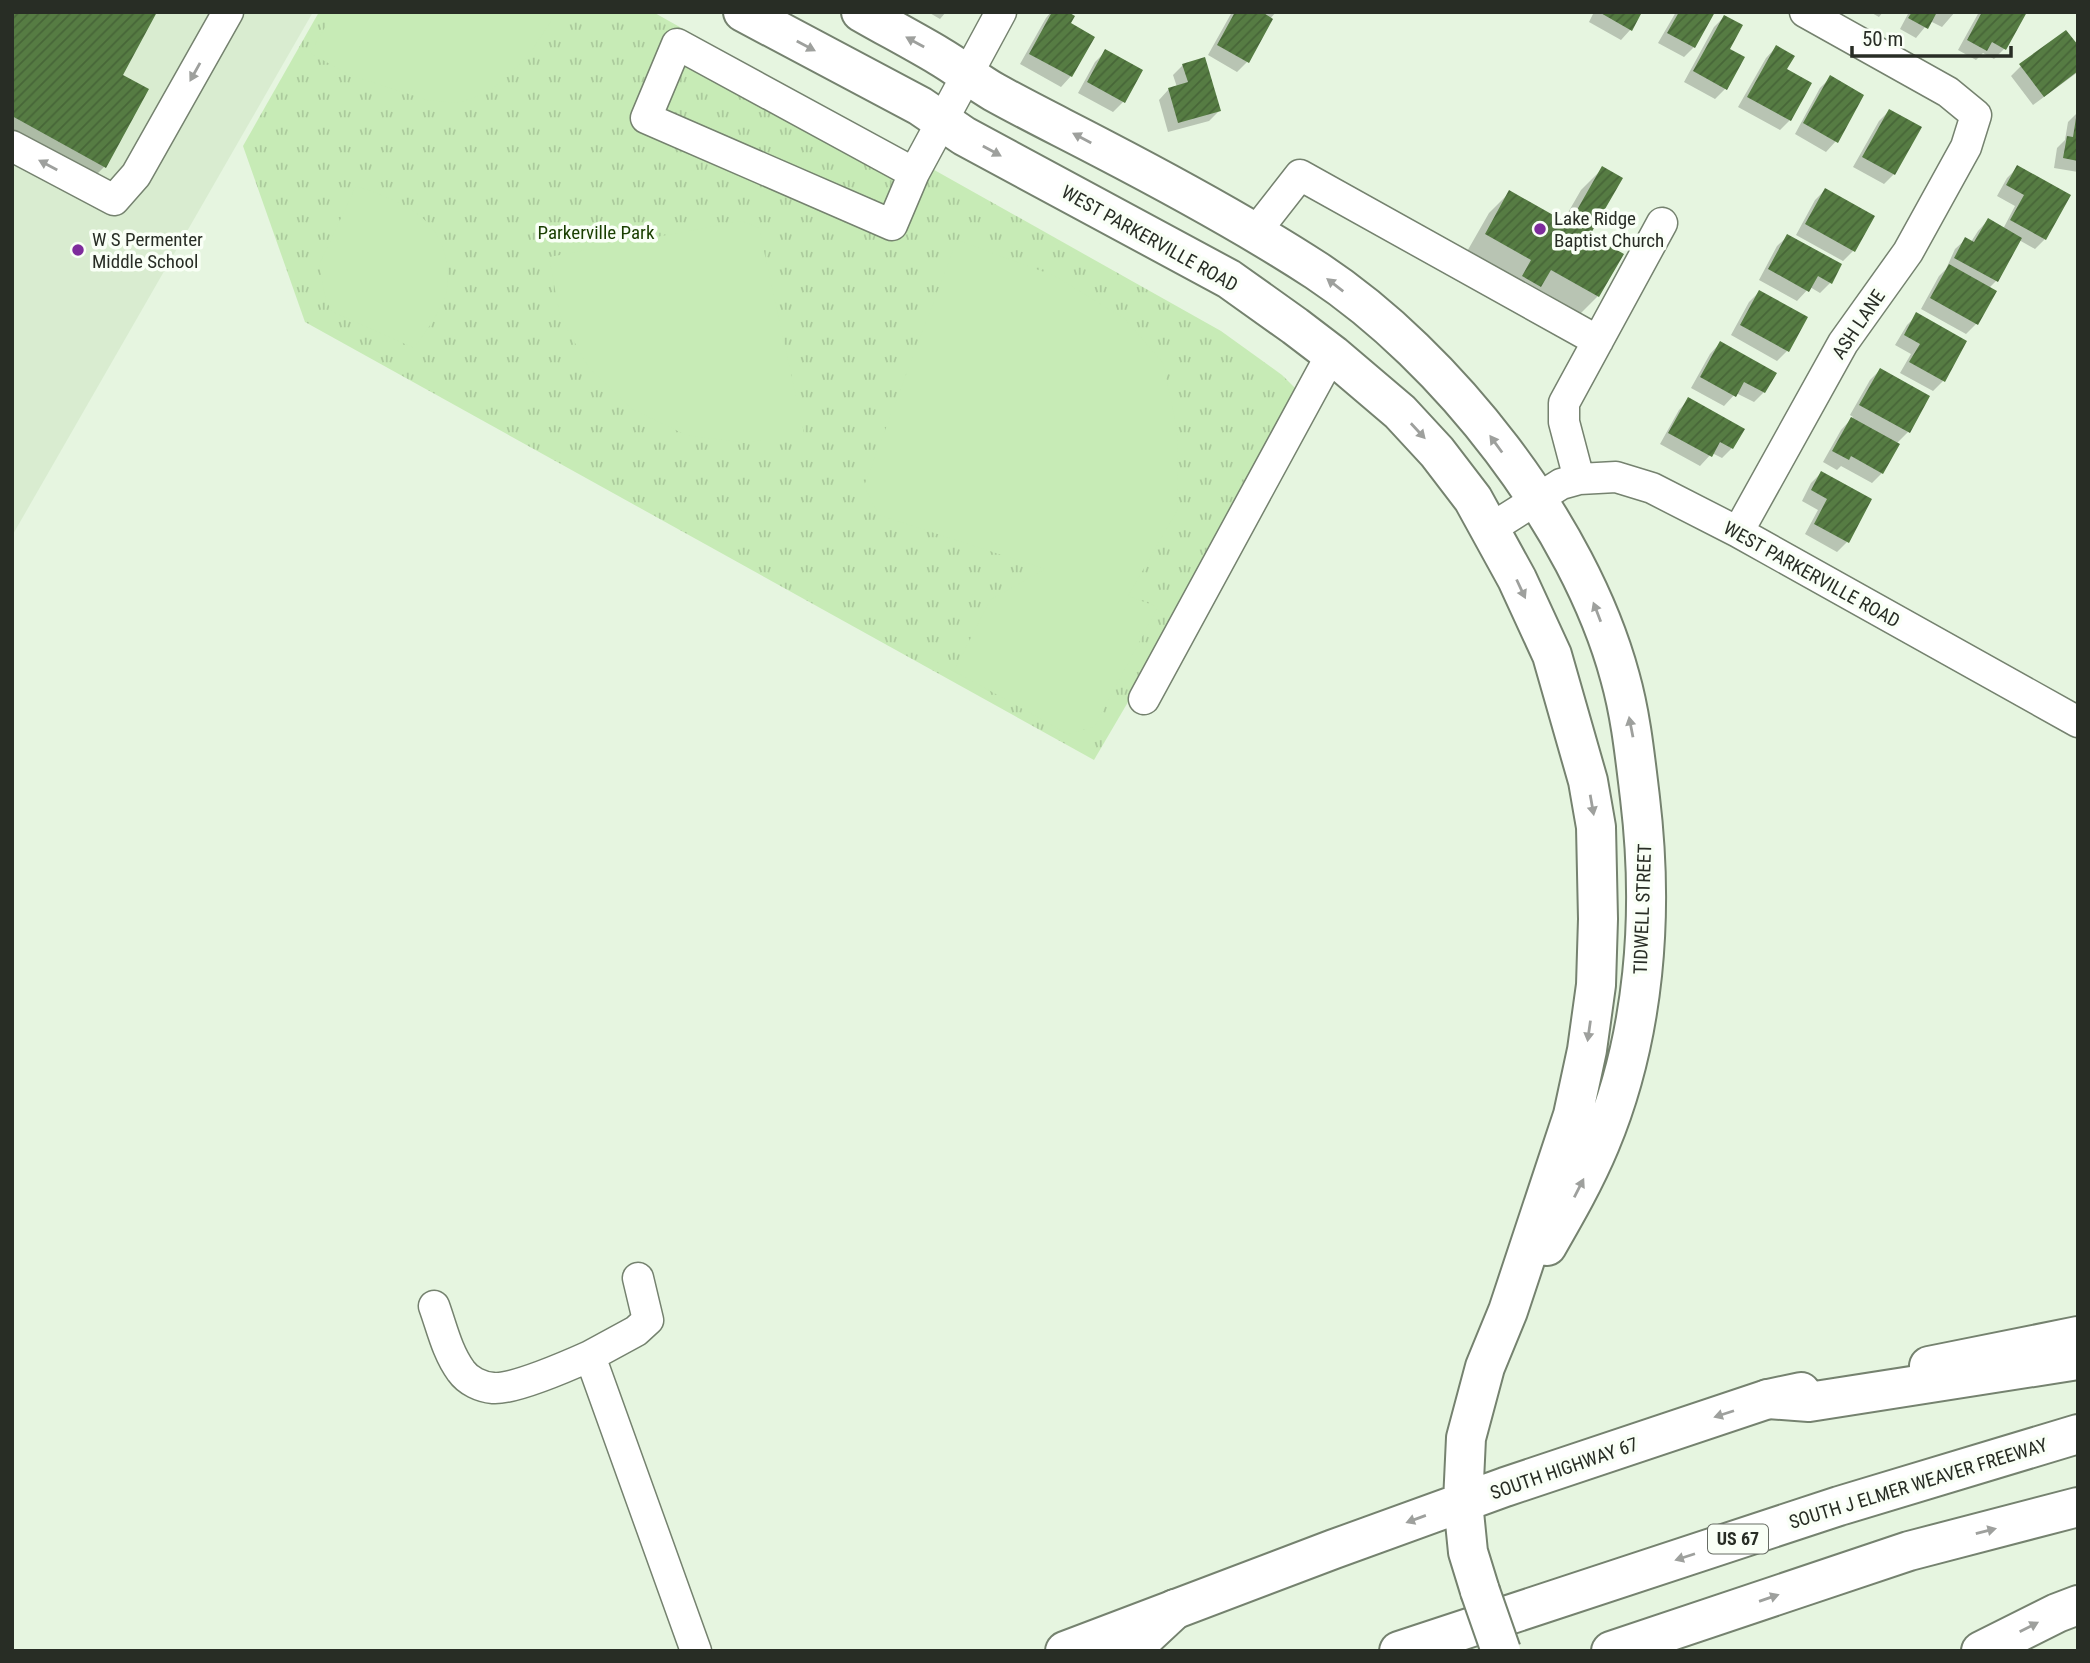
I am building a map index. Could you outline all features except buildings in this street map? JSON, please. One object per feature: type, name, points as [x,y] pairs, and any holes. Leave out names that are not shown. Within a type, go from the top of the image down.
[{"type":"main road","name":"WEST PARKERVILLE ROAD","points":[[743,12],[920,106],[964,136],[1042,180],[1229,279],[1333,355],[1400,412],[1437,452],[1474,499],[1490,529]]},
{"type":"main road","points":[[861,12],[942,58],[992,91],[1143,169],[1257,233],[1321,274],[1385,324],[1427,363],[1472,411],[1536,499]]},
{"type":"main road","points":[[1229,279],[1257,233]]},
{"type":"main road","name":"TIDWELL STREET","points":[[1508,1311],[1580,1188],[1605,1131],[1633,1030],[1644,958],[1646,904],[1645,840],[1633,735],[1620,676],[1594,604],[1566,548],[1536,499]]},
{"type":"main road","name":"TIDWELL STREET","points":[[1490,529],[1517,579],[1552,655],[1576,733],[1596,827],[1598,919],[1596,985],[1587,1051],[1573,1115],[1508,1311],[1485,1367],[1466,1438],[1463,1502],[1468,1552],[1501,1651]]},
{"type":"main road","name":"SOUTH HIGHWAY 67","points":[[1065,1651],[1463,1502],[1768,1399],[2078,1336]]},
{"type":"main road","points":[[1768,1399],[1809,1402],[2078,1360]]},
{"type":"main road","name":"SOUTH J ELMER WEAVER FREEWAY","points":[[1399,1651],[1839,1506],[2078,1434]]},
{"type":"main road","points":[[1611,1651],[1909,1550],[2078,1507]]},
{"type":"main road","points":[[1980,1651],[2078,1605]]},
{"type":"main road","points":[[1130,1651],[1175,1609]]},
{"type":"street","points":[[12,146],[114,200],[136,176],[228,12]]},
{"type":"street","points":[[914,173],[677,44],[646,118],[892,225],[914,173],[1001,12]]},
{"type":"street","name":"ASH LANE","points":[[1738,531],[1843,343],[1908,252],[1966,147],[1976,115],[1948,92],[1805,12]]},
{"type":"street","points":[[1257,233],[1300,175],[1598,341]]},
{"type":"street","points":[[1579,479],[1564,422],[1564,403],[1662,223]]},
{"type":"street","points":[[1144,699],[1333,355]]},
{"type":"street","name":"WEST PARKERVILLE ROAD","points":[[1490,529],[1561,484],[1579,479],[1616,477],[1652,488],[1738,531],[2078,722]]},
{"type":"street","points":[[434,1306],[452,1356],[462,1374],[477,1384],[496,1388],[533,1379],[590,1356],[636,1331],[648,1320],[638,1278]]},
{"type":"street","points":[[590,1356],[696,1651]]},
{"type":"shaded area","name":"W S Permenter Middle School","points":[[12,12],[313,12],[12,536]]},
{"type":"green space","name":"Parkerville Park","points":[[319,12],[653,12],[1221,331],[1282,375],[1306,399],[1094,760],[305,322],[243,146]]},
{"type":"green space","points":[[334,12],[557,12],[528,56],[489,92],[458,103],[427,100],[350,75],[310,53]]},
{"type":"green space","points":[[356,186],[413,211],[434,231],[442,244],[447,269],[446,292],[435,317],[414,348],[333,312],[326,301],[319,265]]},
{"type":"green space","points":[[742,221],[759,228],[804,433],[745,443],[686,435],[632,409],[589,368],[560,316],[549,257]]},
{"type":"green space","points":[[957,240],[1055,276],[1125,319],[1163,363],[1177,429],[1178,509],[1128,596],[1158,607],[1094,727],[1068,734],[954,671],[990,600],[1045,569],[879,515],[864,486]]},
{"type":"place","name":"Lake Ridge Baptist Church","points":[[1540,229]]},
{"type":"place","name":"W S Permenter Middle School","points":[[78,250]]}]
